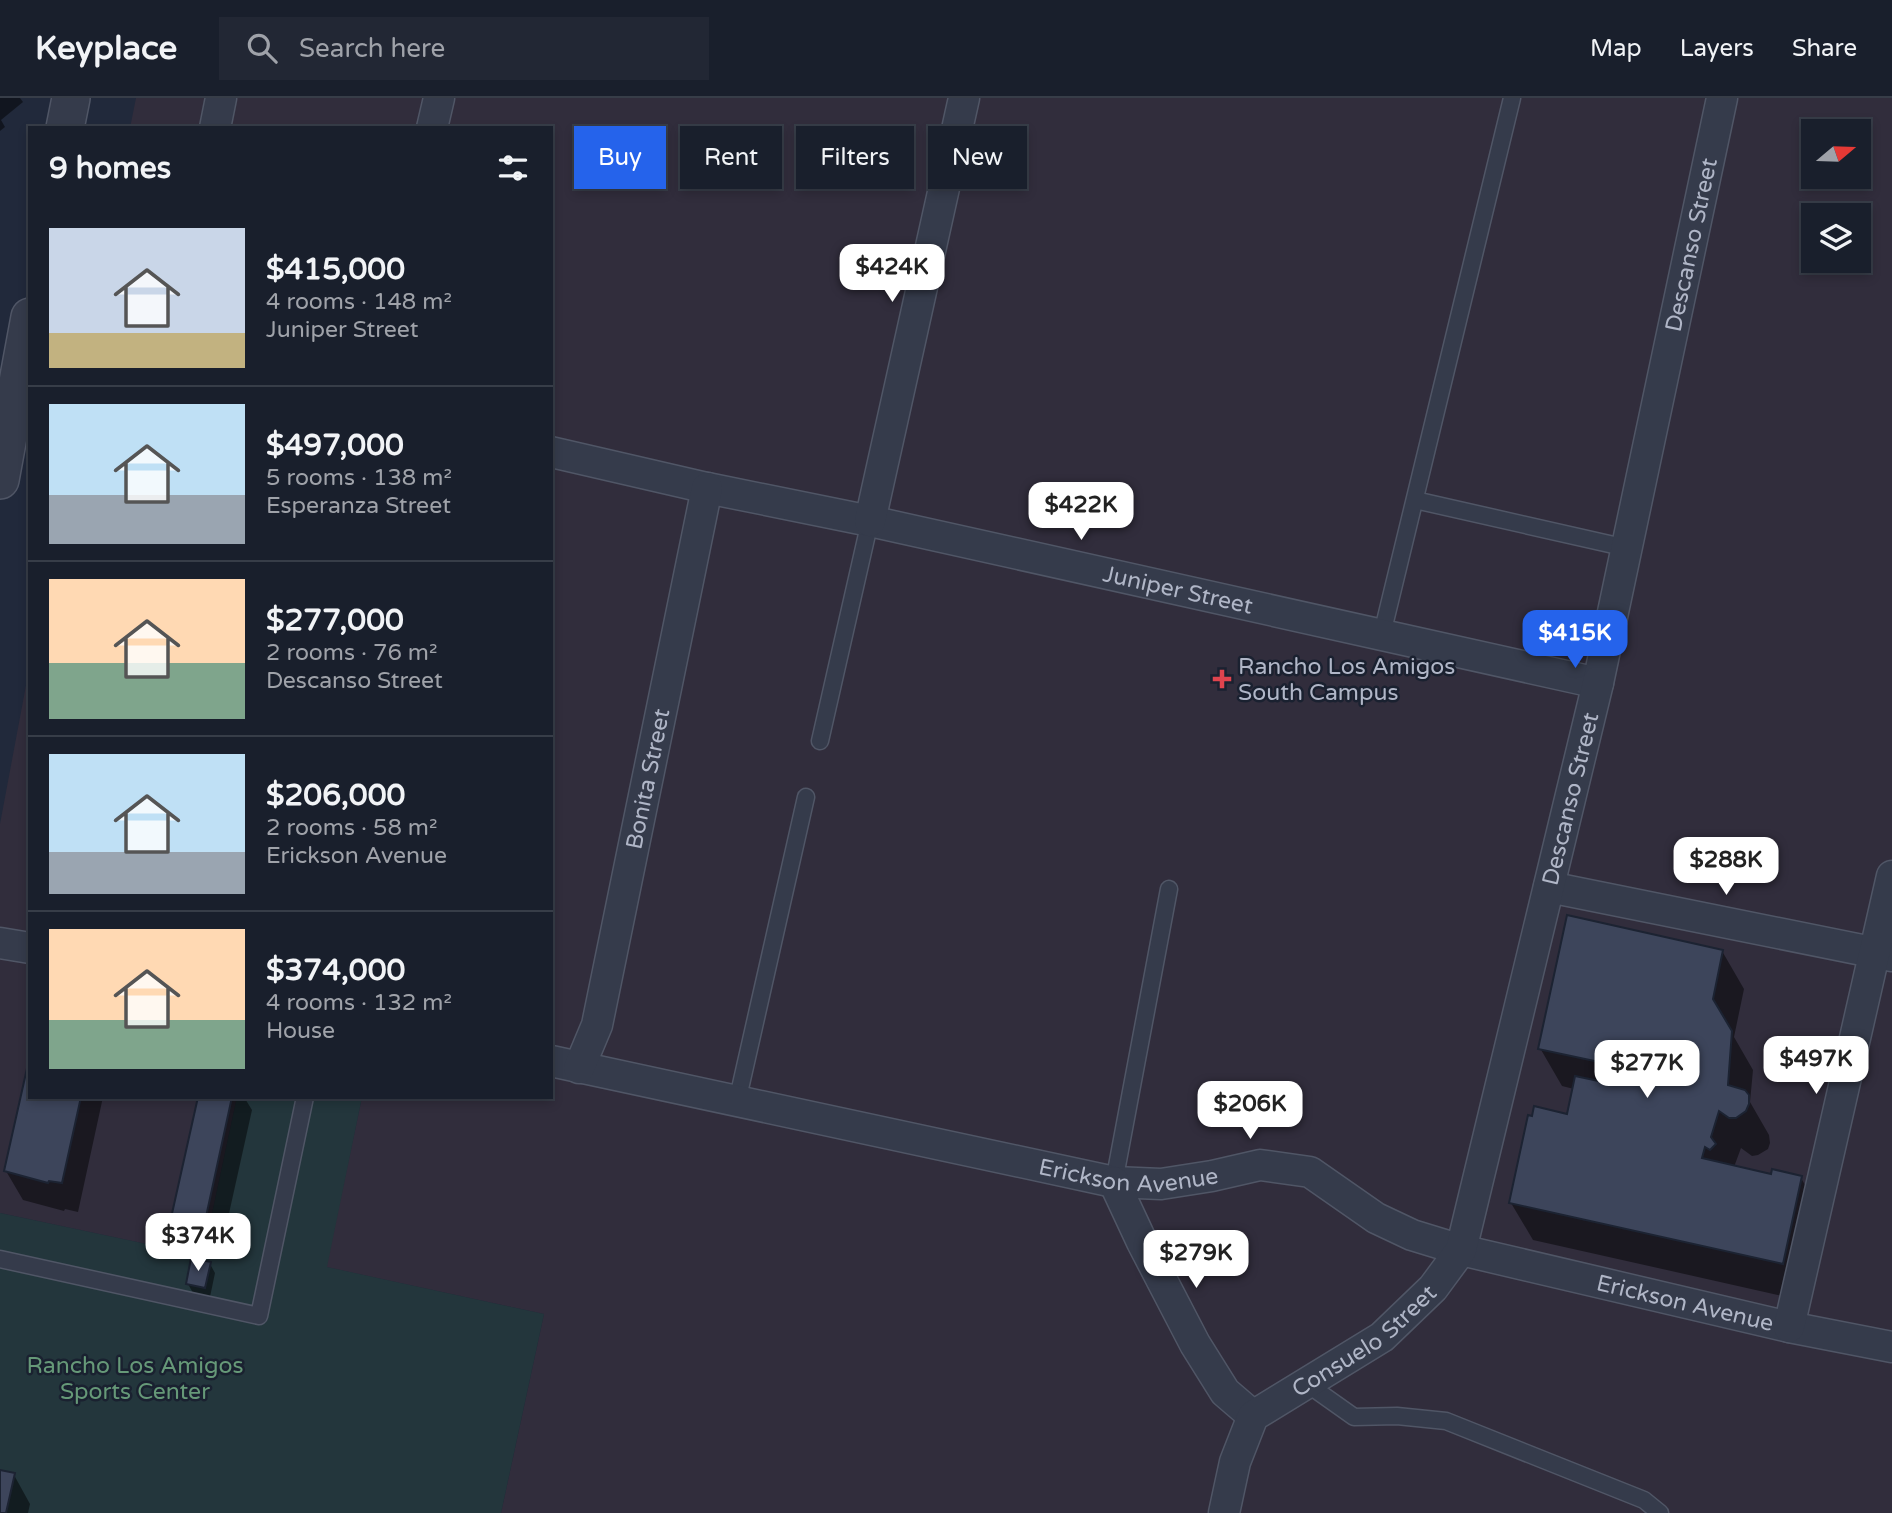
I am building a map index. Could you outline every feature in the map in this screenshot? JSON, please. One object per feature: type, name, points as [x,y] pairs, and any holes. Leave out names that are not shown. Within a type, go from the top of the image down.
[{"type":"street","points":[[65,126],[71,98]]},
{"type":"street","points":[[215,126],[221,98]]},
{"type":"street","points":[[432,126],[439,98]]},
{"type":"street","points":[[870,521],[964,98]]},
{"type":"street","name":"Descanso Street","points":[[1461,1250],[1598,683],[1722,98]]},
{"type":"street","points":[[0,480],[11,371],[28,323]]},
{"type":"street","name":"Juniper Street","points":[[553,452],[1598,683]]},
{"type":"street","name":"Bonita Street","points":[[565,1065],[597,1025],[707,488]]},
{"type":"street","points":[[1789,1327],[1884,954],[1892,876]]},
{"type":"street","points":[[1549,887],[1884,954]]},
{"type":"street","points":[[0,943],[28,948]]},
{"type":"street","name":"Erickson Avenue","points":[[565,1065],[1114,1182],[1161,1184],[1260,1165],[1310,1172],[1376,1219],[1412,1235],[1461,1250],[1789,1327],[1892,1347]]},
{"type":"street","points":[[1114,1182],[1195,1344],[1226,1392],[1253,1416],[1235,1462],[1224,1513]]},
{"type":"street","name":"Consuelo Street","points":[[1253,1416],[1382,1337],[1433,1288],[1461,1250]]},
{"type":"lane","points":[[1382,634],[1512,98]]},
{"type":"lane","points":[[1415,500],[1627,548]]},
{"type":"lane","points":[[820,741],[870,521]]},
{"type":"lane","points":[[737,1102],[806,797]]},
{"type":"lane","points":[[1114,1182],[1169,889]]},
{"type":"lane","points":[[0,1259],[259,1316],[305,1099]]},
{"type":"lane","points":[[1306,1383],[1354,1418],[1397,1416],[1446,1421],[1644,1500],[1660,1513]]},
{"type":"shaded area","name":"Rancho Los Amigos South Campus","points":[[136,98],[1892,98],[1892,1513],[501,1513],[544,1314],[326,1267],[362,1099],[553,1099],[553,126],[130,126]]},
{"type":"shaded area","points":[[28,675],[28,1099],[237,1099],[203,1256],[0,1213],[0,824]]},
{"type":"green space","name":"Rancho Los Amigos Sports Center","points":[[237,1099],[362,1099],[327,1267],[544,1314],[501,1513],[0,1513],[0,1213],[203,1256]]},
{"type":"building","points":[[1567,915],[1723,950],[1713,999],[1732,1031],[1728,1085],[1745,1090],[1749,1095],[1749,1104],[1746,1111],[1736,1118],[1729,1118],[1719,1111],[1711,1137],[1716,1144],[1710,1150],[1705,1147],[1702,1158],[1771,1174],[1772,1169],[1802,1176],[1783,1264],[1509,1203],[1528,1115],[1532,1116],[1534,1106],[1567,1114],[1575,1076],[1599,1081],[1604,1063],[1538,1049]]},
{"type":"building","points":[[28,1064],[28,1099],[81,1099],[62,1183],[48,1183],[4,1171]]},
{"type":"building","points":[[198,1099],[232,1099],[204,1226],[171,1218]]},
{"type":"building","points":[[191,1258],[211,1262],[205,1288],[186,1284]]},
{"type":"building","points":[[0,1470],[15,1473],[6,1513],[0,1513]]},
{"type":"place","name":"Rancho Los Amigos South Campus","points":[[1222,679]]}]
